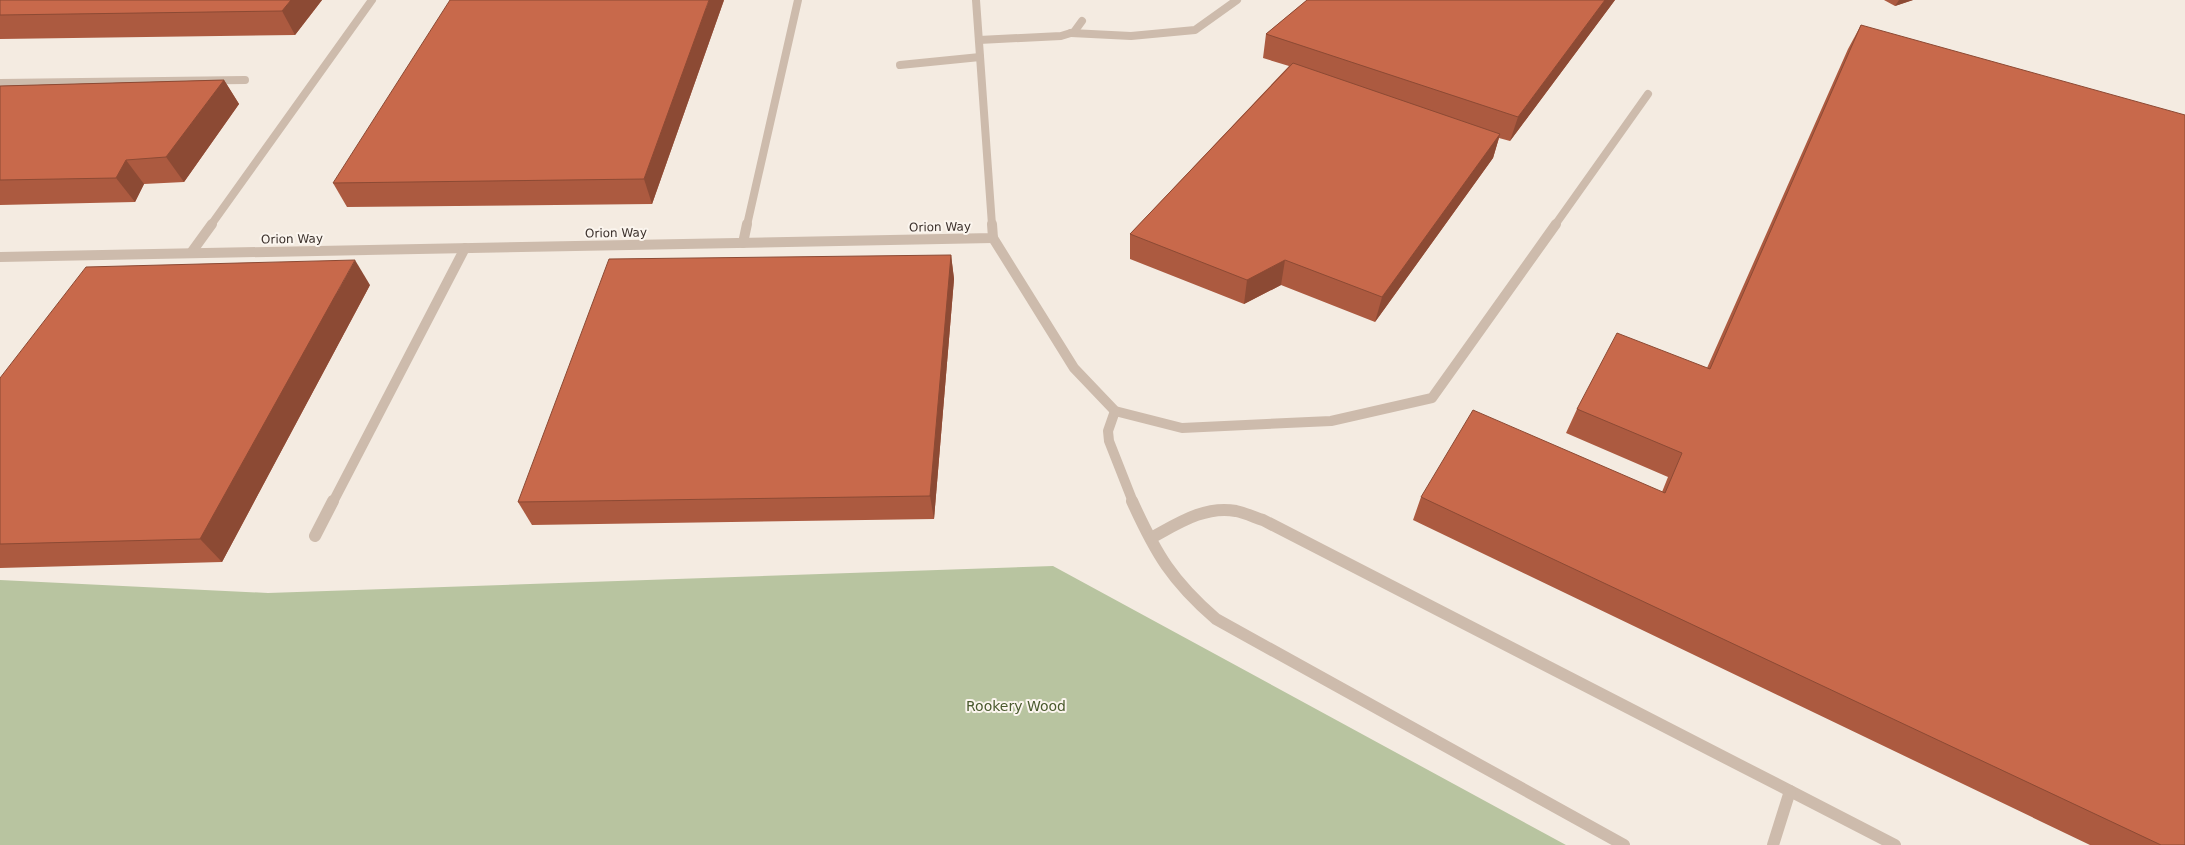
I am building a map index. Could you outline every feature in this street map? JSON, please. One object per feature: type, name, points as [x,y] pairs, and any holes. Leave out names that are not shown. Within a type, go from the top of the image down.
[{"type":"lane","points":[[191,253],[372,0]]},
{"type":"lane","points":[[743,243],[798,0]]},
{"type":"lane","points":[[976,0],[993,238],[1074,368],[1115,411],[1182,428],[1331,421],[1432,398],[1648,94]]},
{"type":"lane","points":[[979,40],[1056,36],[1071,33],[1131,36],[1160,35],[1195,30],[1237,0]]},
{"type":"lane","points":[[1071,33],[1080,28],[1082,21]]},
{"type":"lane","points":[[900,65],[980,57]]},
{"type":"lane","points":[[0,83],[245,80]]},
{"type":"lane","name":"Orion Way","points":[[4,257],[993,238]]},
{"type":"lane","points":[[315,536],[465,248]]},
{"type":"lane","points":[[0,265],[4,257]]},
{"type":"lane","points":[[1115,411],[1107,433],[1114,458],[1164,565],[1192,599],[1216,619],[1624,845]]},
{"type":"lane","points":[[1151,538],[1190,518],[1211,510],[1235,510],[1263,520],[1896,845]]},
{"type":"lane","points":[[1773,845],[1790,791]]},
{"type":"green space","name":"Rookery Wood","points":[[1053,566],[1566,845],[0,845],[0,580],[268,593]]},
{"type":"building","points":[[0,0],[291,0],[282,11],[0,15]]},
{"type":"building","points":[[450,0],[709,0],[644,179],[333,183]]},
{"type":"building","points":[[1307,0],[1605,0],[1518,117],[1266,34]]},
{"type":"building","points":[[1861,25],[2185,115],[2185,845],[2161,845],[1421,497],[1473,410],[1665,493],[1682,453],[1577,409],[1617,333],[1710,369]]},
{"type":"building","points":[[1293,63],[1500,134],[1382,297],[1285,260],[1247,280],[1130,234]]},
{"type":"building","points":[[224,80],[166,157],[126,160],[116,178],[0,180],[0,86]]},
{"type":"building","points":[[951,255],[930,496],[518,502],[609,259]]},
{"type":"building","points":[[355,260],[200,539],[0,544],[0,378],[86,267]]}]
